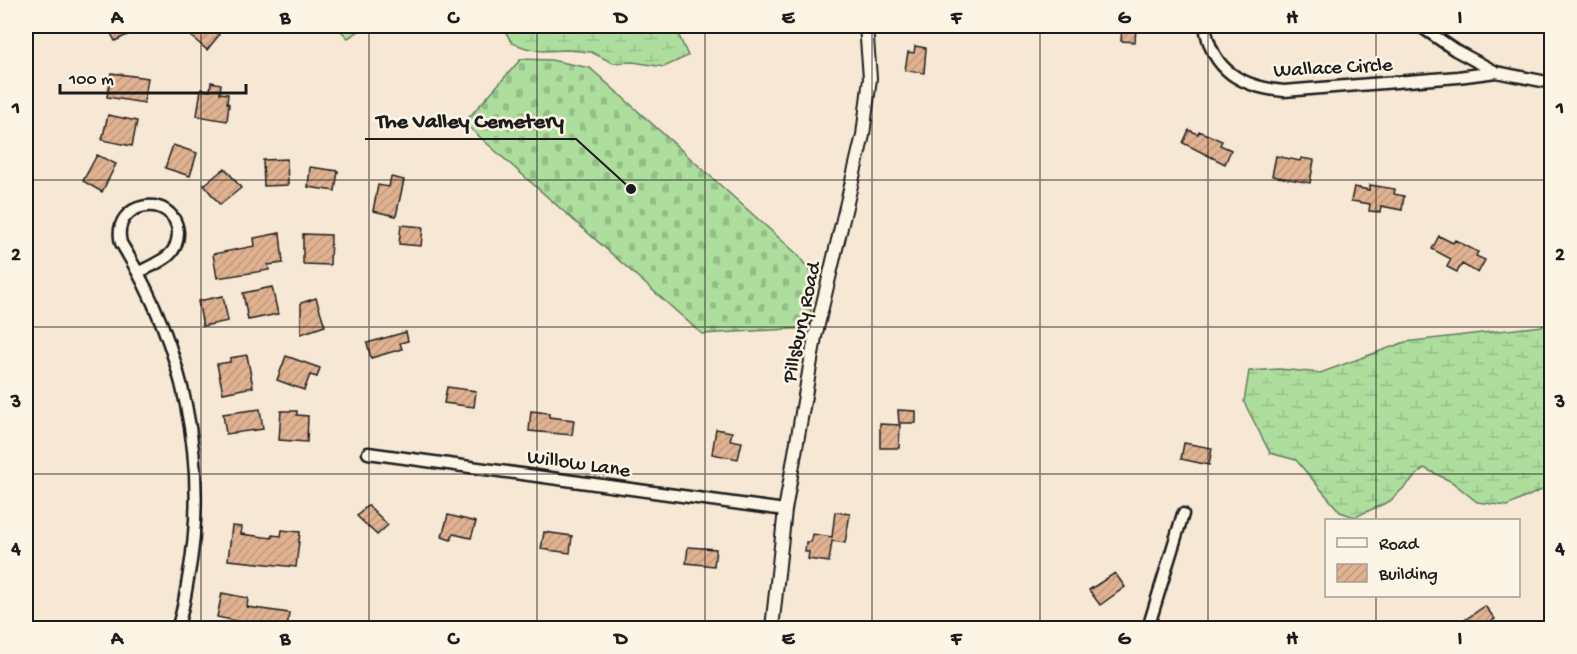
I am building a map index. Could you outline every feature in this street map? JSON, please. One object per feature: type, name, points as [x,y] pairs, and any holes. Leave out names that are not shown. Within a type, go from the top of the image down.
[{"type":"street","name":"Pillsbury Road","points":[[772,628],[785,510],[815,337],[863,135],[870,78],[866,26]]},
{"type":"street","name":"Wallace Circle","points":[[1205,26],[1212,50],[1230,73],[1249,84],[1270,90],[1295,90],[1496,72],[1551,82]]},
{"type":"street","name":"Wallace Circle","points":[[1420,26],[1455,50],[1496,72]]},
{"type":"street","points":[[139,272],[170,255],[178,238],[175,221],[164,209],[156,206],[138,207],[130,212],[120,228],[121,243],[139,272],[156,308],[181,377],[192,432],[197,511],[190,570],[177,628]]},
{"type":"street","name":"Willow Lane","points":[[368,453],[785,510]]},
{"type":"street","points":[[1148,628],[1183,514]]},
{"type":"green space","points":[[336,26],[367,26],[348,38]]},
{"type":"green space","points":[[502,26],[671,26],[677,31],[688,56],[664,67],[633,62],[613,63],[591,52],[542,51],[526,48],[512,43]]},
{"type":"green space","points":[[521,59],[551,60],[590,68],[797,254],[816,279],[808,328],[702,334],[464,123]]},
{"type":"green space","points":[[1551,325],[1551,488],[1507,506],[1477,502],[1452,482],[1424,468],[1390,501],[1355,517],[1340,512],[1296,460],[1270,453],[1244,402],[1249,371],[1280,369],[1320,373],[1405,342]]},
{"type":"building","points":[[107,26],[145,26],[115,41]]},
{"type":"building","points":[[179,26],[218,26],[214,31],[219,35],[207,50]]},
{"type":"building","points":[[1122,26],[1136,26],[1135,42],[1121,41]]},
{"type":"building","points":[[915,46],[926,48],[924,73],[905,70],[908,52],[914,53]]},
{"type":"building","points":[[111,73],[148,78],[144,103],[107,97]]},
{"type":"building","points":[[211,82],[221,84],[220,93],[228,94],[227,121],[197,116],[201,89],[210,91]]},
{"type":"building","points":[[108,115],[137,121],[132,146],[102,140]]},
{"type":"building","points":[[1189,130],[1198,134],[1199,131],[1222,141],[1220,145],[1231,150],[1225,164],[1183,143]]},
{"type":"building","points":[[173,145],[197,153],[190,176],[165,168]]},
{"type":"building","points":[[97,155],[116,164],[102,192],[83,181]]},
{"type":"building","points":[[1276,156],[1300,161],[1301,158],[1314,160],[1310,183],[1272,176]]},
{"type":"building","points":[[287,159],[288,185],[264,186],[263,160]]},
{"type":"building","points":[[310,167],[338,171],[335,191],[308,187]]},
{"type":"building","points":[[225,168],[241,188],[220,205],[204,185]]},
{"type":"building","points":[[391,177],[404,180],[396,216],[373,211],[378,185],[389,187]]},
{"type":"building","points":[[1370,185],[1395,189],[1394,194],[1404,196],[1402,210],[1381,206],[1380,212],[1369,211],[1370,204],[1351,201],[1354,187],[1369,190]]},
{"type":"building","points":[[401,225],[423,227],[421,246],[399,244]]},
{"type":"building","points":[[280,233],[283,263],[268,265],[269,270],[217,278],[213,254],[255,246],[254,238]]},
{"type":"building","points":[[303,234],[331,235],[330,265],[303,264]]},
{"type":"building","points":[[1439,236],[1453,243],[1455,240],[1478,252],[1476,256],[1485,260],[1478,273],[1462,264],[1457,272],[1447,267],[1451,259],[1432,249]]},
{"type":"building","points":[[272,287],[278,314],[248,320],[243,293]]},
{"type":"building","points":[[223,296],[228,321],[203,326],[198,301]]},
{"type":"building","points":[[316,298],[325,326],[301,334],[301,303]]},
{"type":"building","points":[[406,332],[408,341],[400,343],[402,349],[371,358],[367,343]]},
{"type":"building","points":[[247,355],[253,387],[223,393],[217,364],[230,362],[230,358]]},
{"type":"building","points":[[286,356],[320,368],[317,377],[310,375],[304,390],[277,380]]},
{"type":"building","points":[[447,387],[476,391],[474,407],[444,403]]},
{"type":"building","points":[[260,409],[263,429],[226,434],[223,414]]},
{"type":"building","points":[[898,410],[916,411],[916,423],[899,423]]},
{"type":"building","points":[[281,411],[297,411],[297,415],[308,416],[307,442],[279,440]]},
{"type":"building","points":[[531,411],[549,413],[549,417],[574,420],[572,435],[529,431]]},
{"type":"building","points":[[880,424],[900,425],[899,448],[880,448]]},
{"type":"building","points":[[716,429],[732,432],[730,440],[742,442],[738,459],[712,454]]},
{"type":"building","points":[[1184,443],[1212,448],[1209,465],[1181,459]]},
{"type":"building","points":[[368,505],[388,525],[377,535],[357,516]]},
{"type":"building","points":[[835,512],[850,514],[845,543],[832,541],[829,562],[808,559],[809,552],[805,552],[806,542],[811,542],[813,534],[832,537]]},
{"type":"building","points":[[448,515],[476,522],[471,538],[453,534],[451,540],[442,537]]},
{"type":"building","points":[[232,526],[242,527],[241,534],[272,538],[272,535],[281,536],[282,530],[300,532],[296,567],[228,560]]},
{"type":"building","points":[[544,532],[572,536],[570,553],[541,549]]},
{"type":"building","points":[[688,547],[716,549],[714,566],[686,563]]},
{"type":"building","points":[[1115,573],[1125,587],[1100,605],[1089,590]]},
{"type":"building","points":[[222,593],[248,598],[247,607],[289,613],[287,628],[260,628],[260,626],[217,617]]},
{"type":"building","points":[[1485,606],[1495,619],[1482,628],[1453,628]]},
{"type":"place","name":"The Valley Cemetery","points":[[631,189]]}]
